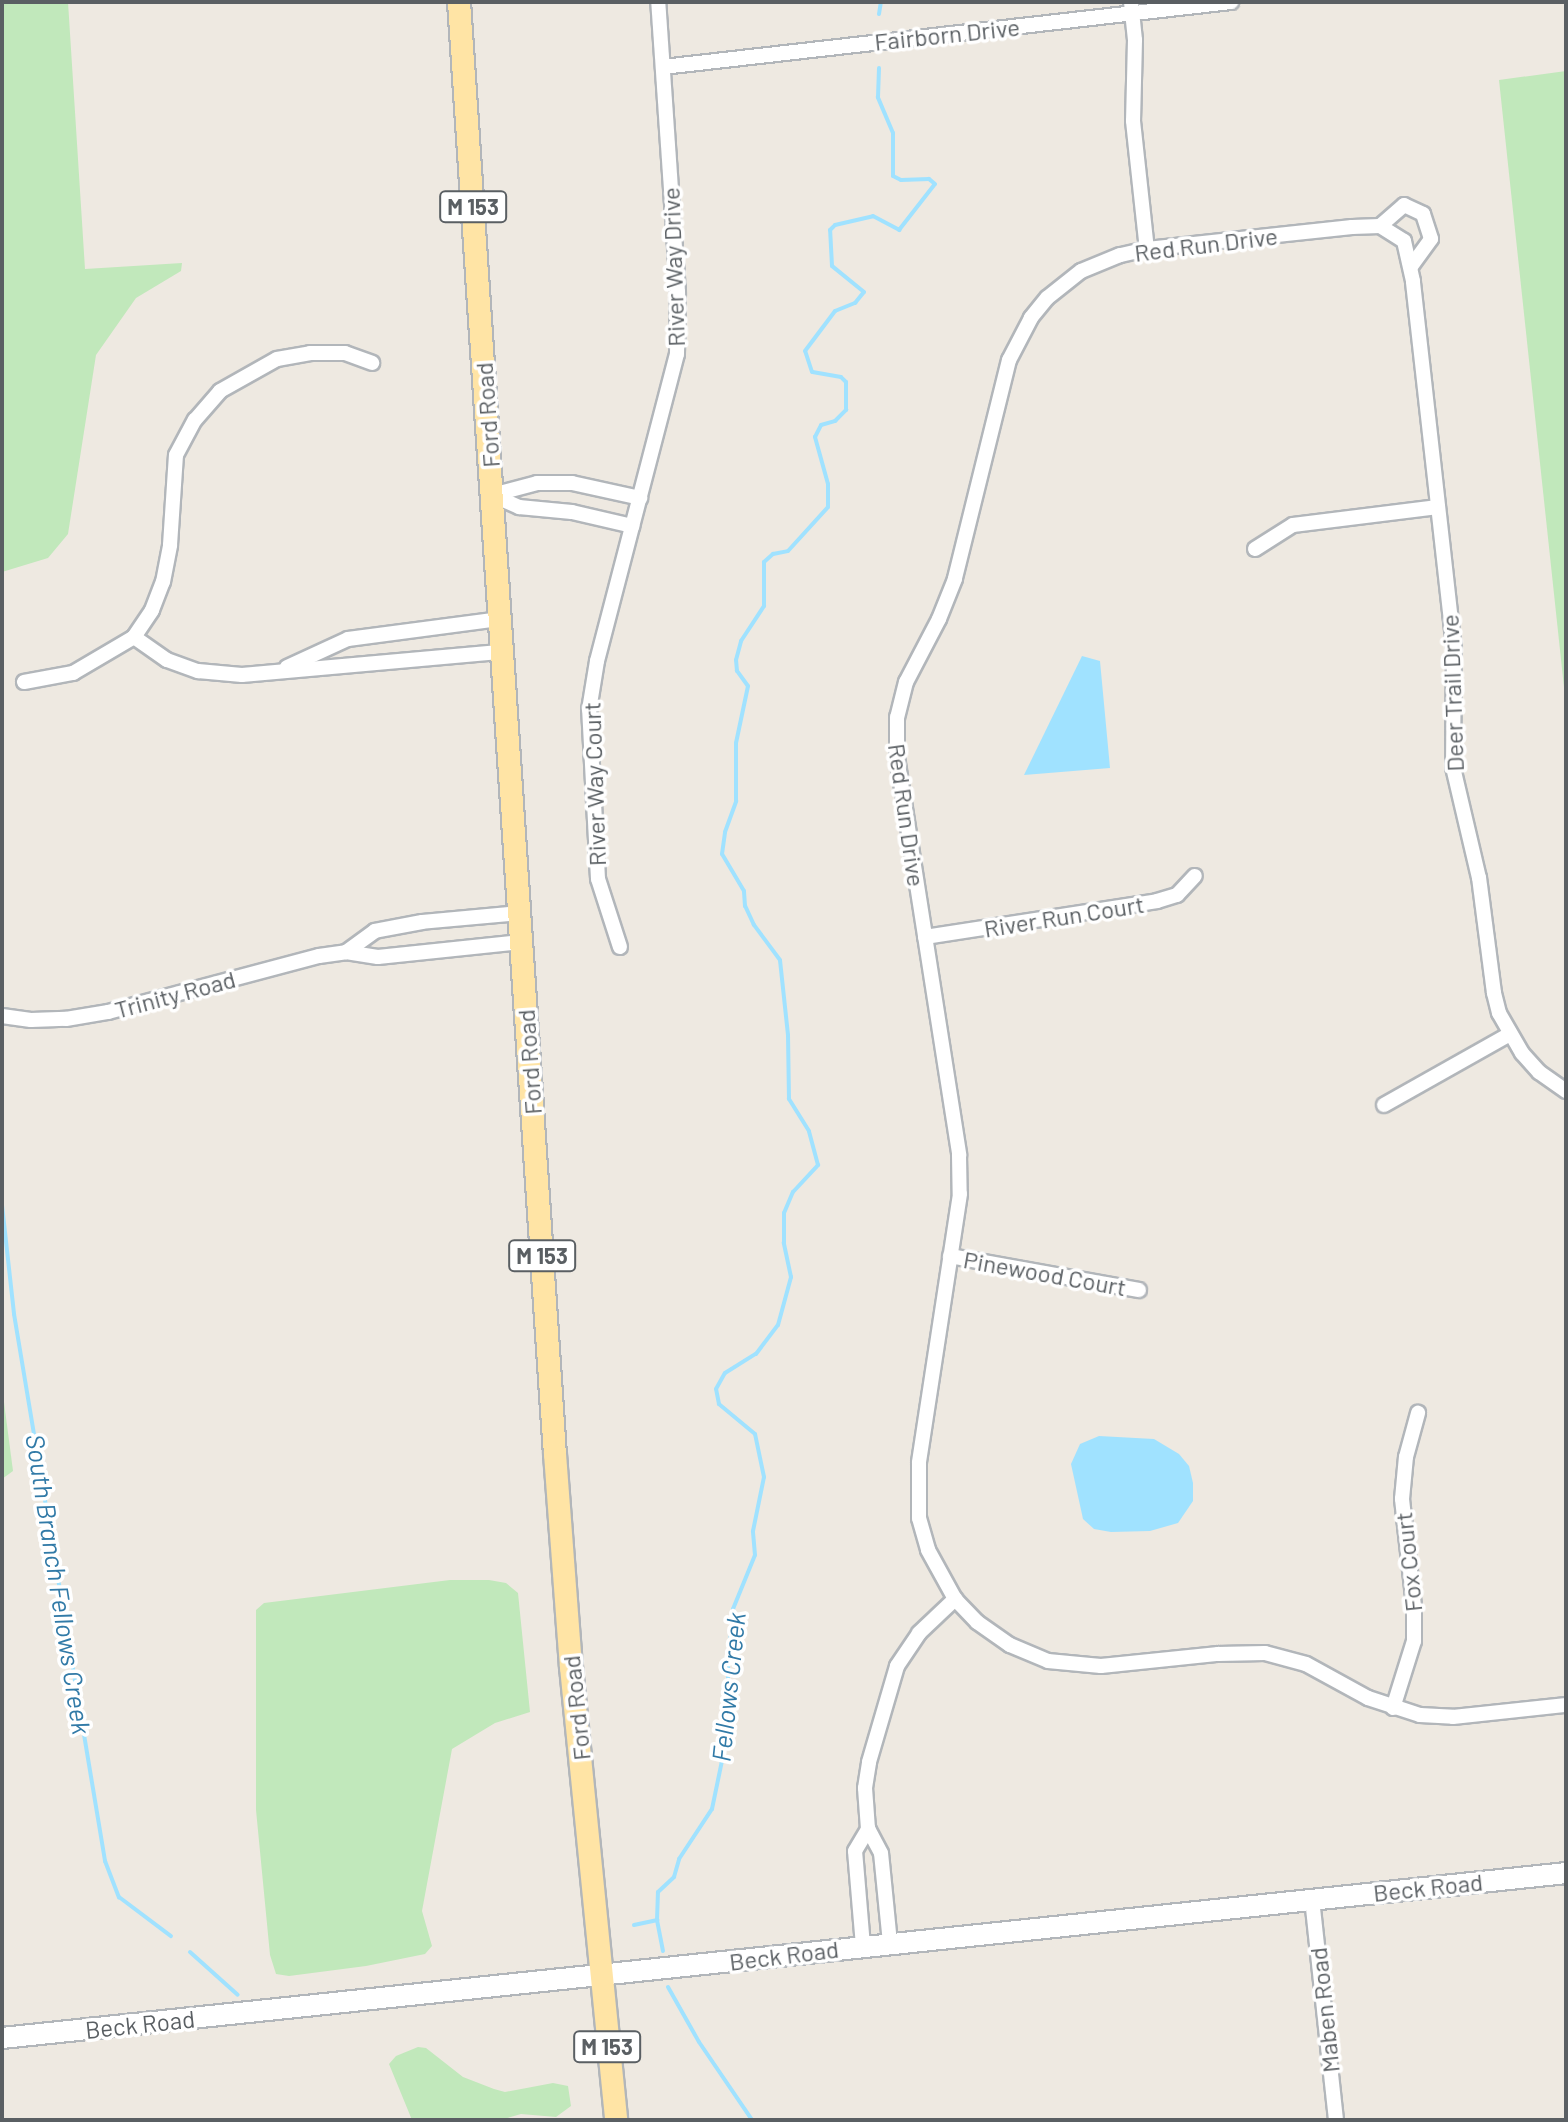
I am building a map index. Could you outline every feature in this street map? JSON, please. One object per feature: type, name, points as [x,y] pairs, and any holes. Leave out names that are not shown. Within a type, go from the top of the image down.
[{"type":"main road","name":"Ford Road","points":[[459,2],[571,1667],[616,2120]]},
{"type":"main road","name":"Beck Road","points":[[2,2038],[1566,1873]]},
{"type":"street","name":"River Way Drive","points":[[632,526],[673,380],[679,333],[658,2]]},
{"type":"street","name":"Fairborn Drive","points":[[663,67],[1132,8],[1231,2]]},
{"type":"street","points":[[1132,8],[1133,121],[1147,249]]},
{"type":"street","name":"Red Run Drive","points":[[1411,267],[1431,239],[1423,214],[1404,205],[1386,228],[1147,249],[1100,262],[1064,283],[1031,318],[1009,360],[955,579],[939,619],[906,682],[897,717],[897,757],[959,1155],[960,1194],[917,1490],[928,1550],[955,1599],[997,1637],[1048,1661],[1101,1666],[1218,1654],[1265,1653],[1306,1664],[1393,1708],[1453,1717],[1566,1705]]},
{"type":"street","name":"Deer Trail Drive","points":[[1386,228],[1404,241],[1411,267],[1454,648],[1453,767],[1479,878],[1494,993],[1510,1034],[1539,1072],[1566,1091]]},
{"type":"street","points":[[24,682],[73,673],[134,637],[152,610],[163,582],[170,545],[176,455],[195,420],[220,391],[277,359],[310,353],[345,353],[372,363]]},
{"type":"street","points":[[492,495],[537,483],[572,483],[640,498]]},
{"type":"street","points":[[492,495],[519,507],[572,512],[632,526]]},
{"type":"street","points":[[1255,549],[1293,525],[1438,507]]},
{"type":"street","name":"River Way Court","points":[[620,947],[598,879],[589,710],[592,679],[632,526]]},
{"type":"street","points":[[278,671],[348,639],[499,619]]},
{"type":"street","points":[[372,634],[374,662]]},
{"type":"street","points":[[134,637],[167,660],[198,671],[242,675],[502,652]]},
{"type":"street","name":"River Run Court","points":[[925,937],[1157,901],[1177,895],[1195,876]]},
{"type":"street","name":"Trinity Road","points":[[346,952],[375,931],[422,922],[520,913]]},
{"type":"street","name":"Trinity Road","points":[[2,1016],[54,1020],[108,1012],[319,956],[346,952],[378,957],[521,942]]},
{"type":"street","points":[[1384,1105],[1510,1034]]},
{"type":"street","name":"Pinewood Court","points":[[950,1256],[1139,1290]]},
{"type":"street","name":"Fox Court","points":[[1393,1708],[1414,1641],[1414,1606],[1402,1499],[1406,1457],[1418,1413]]},
{"type":"street","points":[[890,1943],[881,1853],[868,1829],[865,1788],[888,1686],[897,1666],[919,1633],[955,1599]]},
{"type":"street","points":[[863,1946],[855,1851],[868,1829]]},
{"type":"street","name":"Maben Road","points":[[1312,1899],[1336,2120]]},
{"type":"green space","points":[[2,2],[68,2],[85,269],[182,263],[181,271],[136,298],[96,355],[68,534],[48,558],[2,572]]},
{"type":"green space","points":[[1566,71],[1566,706],[1499,80]]},
{"type":"green space","points":[[2,1387],[13,1471],[2,1479]]},
{"type":"green space","points":[[450,1580],[506,1583],[518,1593],[530,1712],[495,1723],[452,1749],[422,1911],[432,1946],[425,1954],[366,1966],[289,1976],[276,1974],[270,1955],[256,1810],[256,1610],[264,1603]]},
{"type":"green space","points":[[418,2047],[426,2048],[463,2077],[505,2092],[553,2083],[568,2086],[571,2106],[556,2117],[521,2114],[500,2120],[412,2120],[389,2064],[396,2056]]},
{"type":"water","points":[[1082,656],[1100,661],[1110,768],[1024,775]]},
{"type":"water","points":[[1099,1436],[1154,1439],[1179,1454],[1189,1466],[1193,1501],[1178,1523],[1150,1531],[1111,1532],[1094,1529],[1083,1519],[1071,1464],[1080,1444]]},
{"type":"waterway","name":"Fellows Creek","points":[[879,14],[881,2]]},
{"type":"waterway","name":"Fellows Creek","points":[[663,1951],[657,1920],[658,1892],[674,1877],[679,1859],[712,1809],[728,1732],[728,1664],[733,1609],[755,1555],[753,1531],[764,1477],[755,1434],[719,1404],[716,1389],[725,1373],[756,1354],[778,1325],[791,1277],[784,1243],[784,1213],[793,1192],[818,1165],[809,1131],[789,1099],[788,1035],[780,960],[754,925],[745,906],[744,891],[722,854],[725,832],[736,801],[736,743],[748,686],[737,671],[736,660],[741,641],[764,606],[764,562],[773,554],[788,551],[828,507],[828,484],[815,437],[821,425],[835,421],[846,410],[846,382],[841,377],[812,372],[805,351],[835,311],[855,303],[864,292],[832,266],[830,230],[835,225],[873,216],[899,230],[935,184],[929,179],[901,180],[893,176],[893,133],[878,97],[879,68]]},
{"type":"waterway","name":"South Branch Fellows Creek","points":[[2,1205],[14,1314],[105,1861],[119,1897],[171,1936]]},
{"type":"waterway","name":"South Branch Fellows Creek","points":[[634,1925],[657,1920]]},
{"type":"waterway","name":"South Branch Fellows Creek","points":[[190,1952],[238,1995]]},
{"type":"waterway","name":"Fellows Creek","points":[[668,1987],[699,2042],[752,2120]]}]
